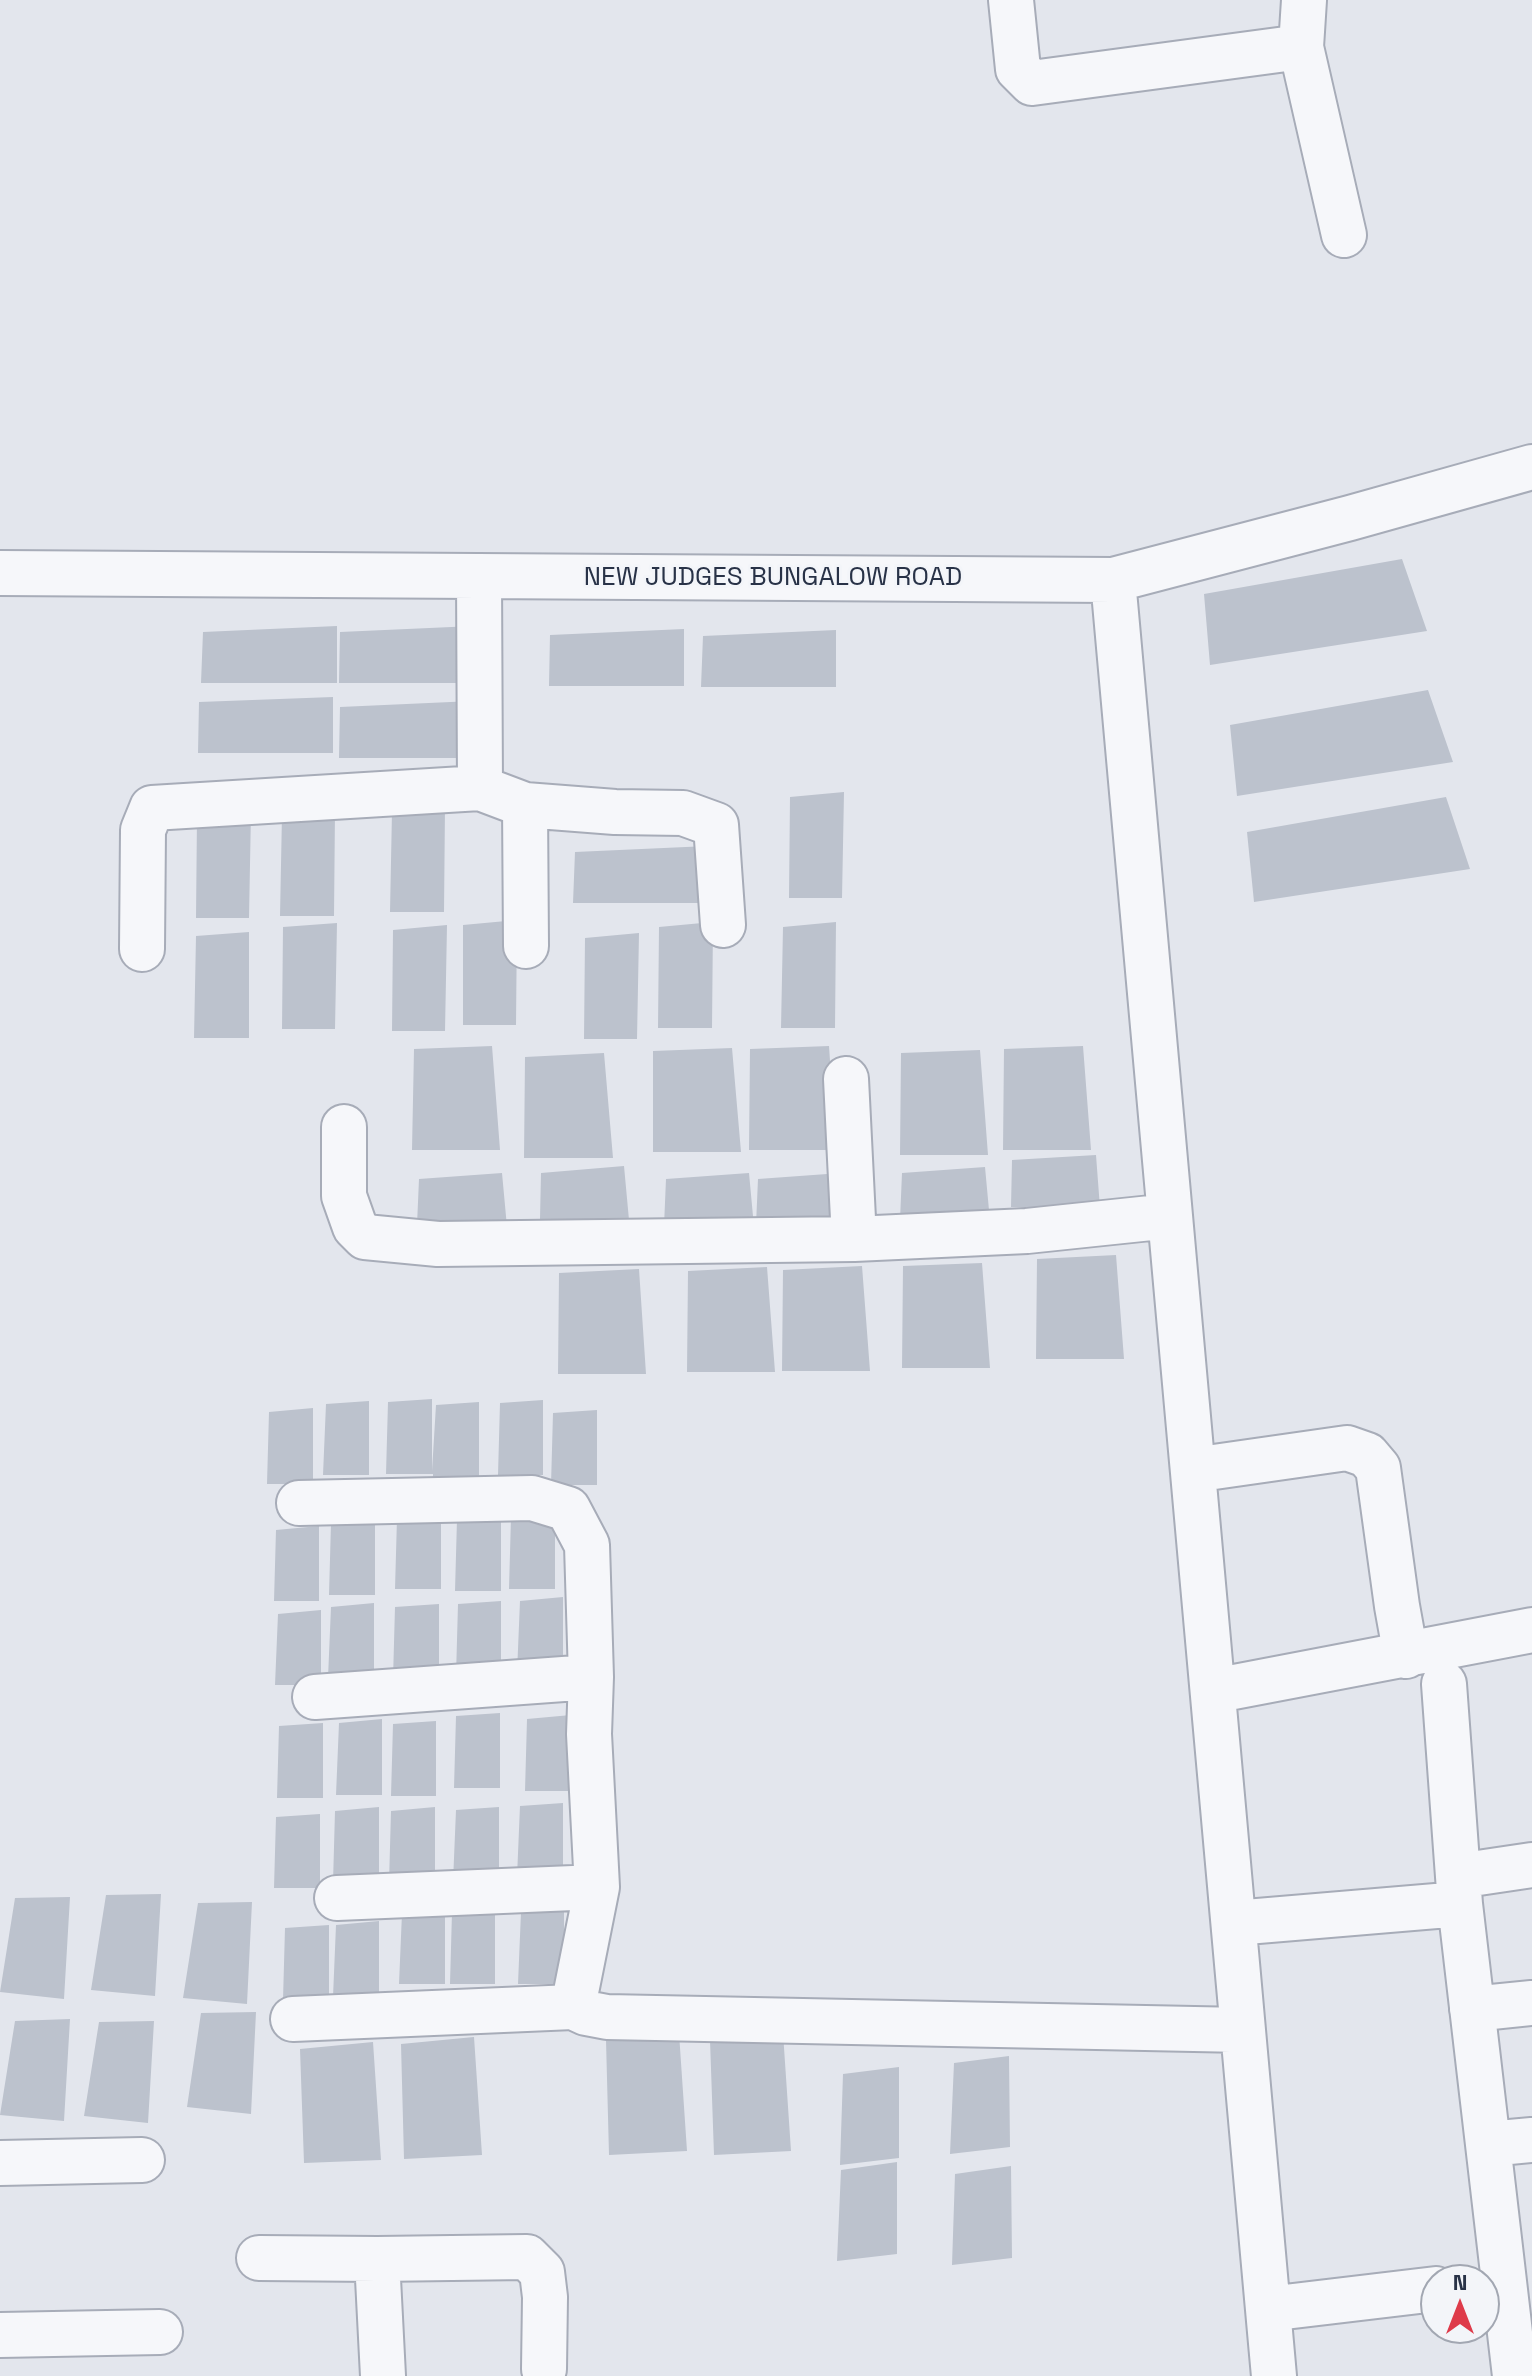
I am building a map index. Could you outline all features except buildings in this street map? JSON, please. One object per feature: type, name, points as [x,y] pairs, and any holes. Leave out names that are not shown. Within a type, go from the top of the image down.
[{"type":"street","points":[[1011,0],[1018,69],[1032,83],[1301,47]]},
{"type":"street","points":[[1304,0],[1301,47],[1344,235]]},
{"type":"street","name":"NEW JUDGES BUNGALOW ROAD","points":[[0,573],[1113,580],[1532,467]]},
{"type":"street","points":[[479,576],[480,788]]},
{"type":"street","points":[[1113,580],[1274,2376]]},
{"type":"street","points":[[142,949],[143,830],[152,808],[480,788],[525,805],[615,812],[683,813],[716,825],[723,925]]},
{"type":"street","points":[[525,805],[526,946]]},
{"type":"street","points":[[846,1079],[854,1239]]},
{"type":"street","points":[[344,1127],[344,1196],[355,1227],[365,1237],[438,1244],[854,1239],[1027,1231],[1170,1216]]},
{"type":"street","points":[[1193,1470],[1347,1448],[1367,1455],[1378,1468],[1406,1656]]},
{"type":"street","points":[[299,1503],[532,1498],[568,1509],[587,1545],[591,1677],[589,1734],[597,1887],[573,2007]]},
{"type":"street","points":[[1213,1691],[1532,1630]]},
{"type":"street","points":[[315,1697],[591,1677]]},
{"type":"street","points":[[1444,1684],[1459,1890],[1507,2280],[1515,2376]]},
{"type":"street","points":[[1234,1923],[1459,1890],[1532,1865]]},
{"type":"street","points":[[337,1898],[597,1887]]},
{"type":"street","points":[[1472,2009],[1532,2003]]},
{"type":"street","points":[[293,2019],[573,2007],[607,2017],[1243,2030]]},
{"type":"street","points":[[1488,2144],[1532,2140]]},
{"type":"street","points":[[0,2163],[142,2160]]},
{"type":"street","points":[[259,2258],[527,2257],[542,2272],[544,2284],[544,2369]]},
{"type":"street","points":[[377,2259],[383,2376]]},
{"type":"street","points":[[1268,2309],[1420,2291]]},
{"type":"street","points":[[0,2335],[160,2332]]}]
